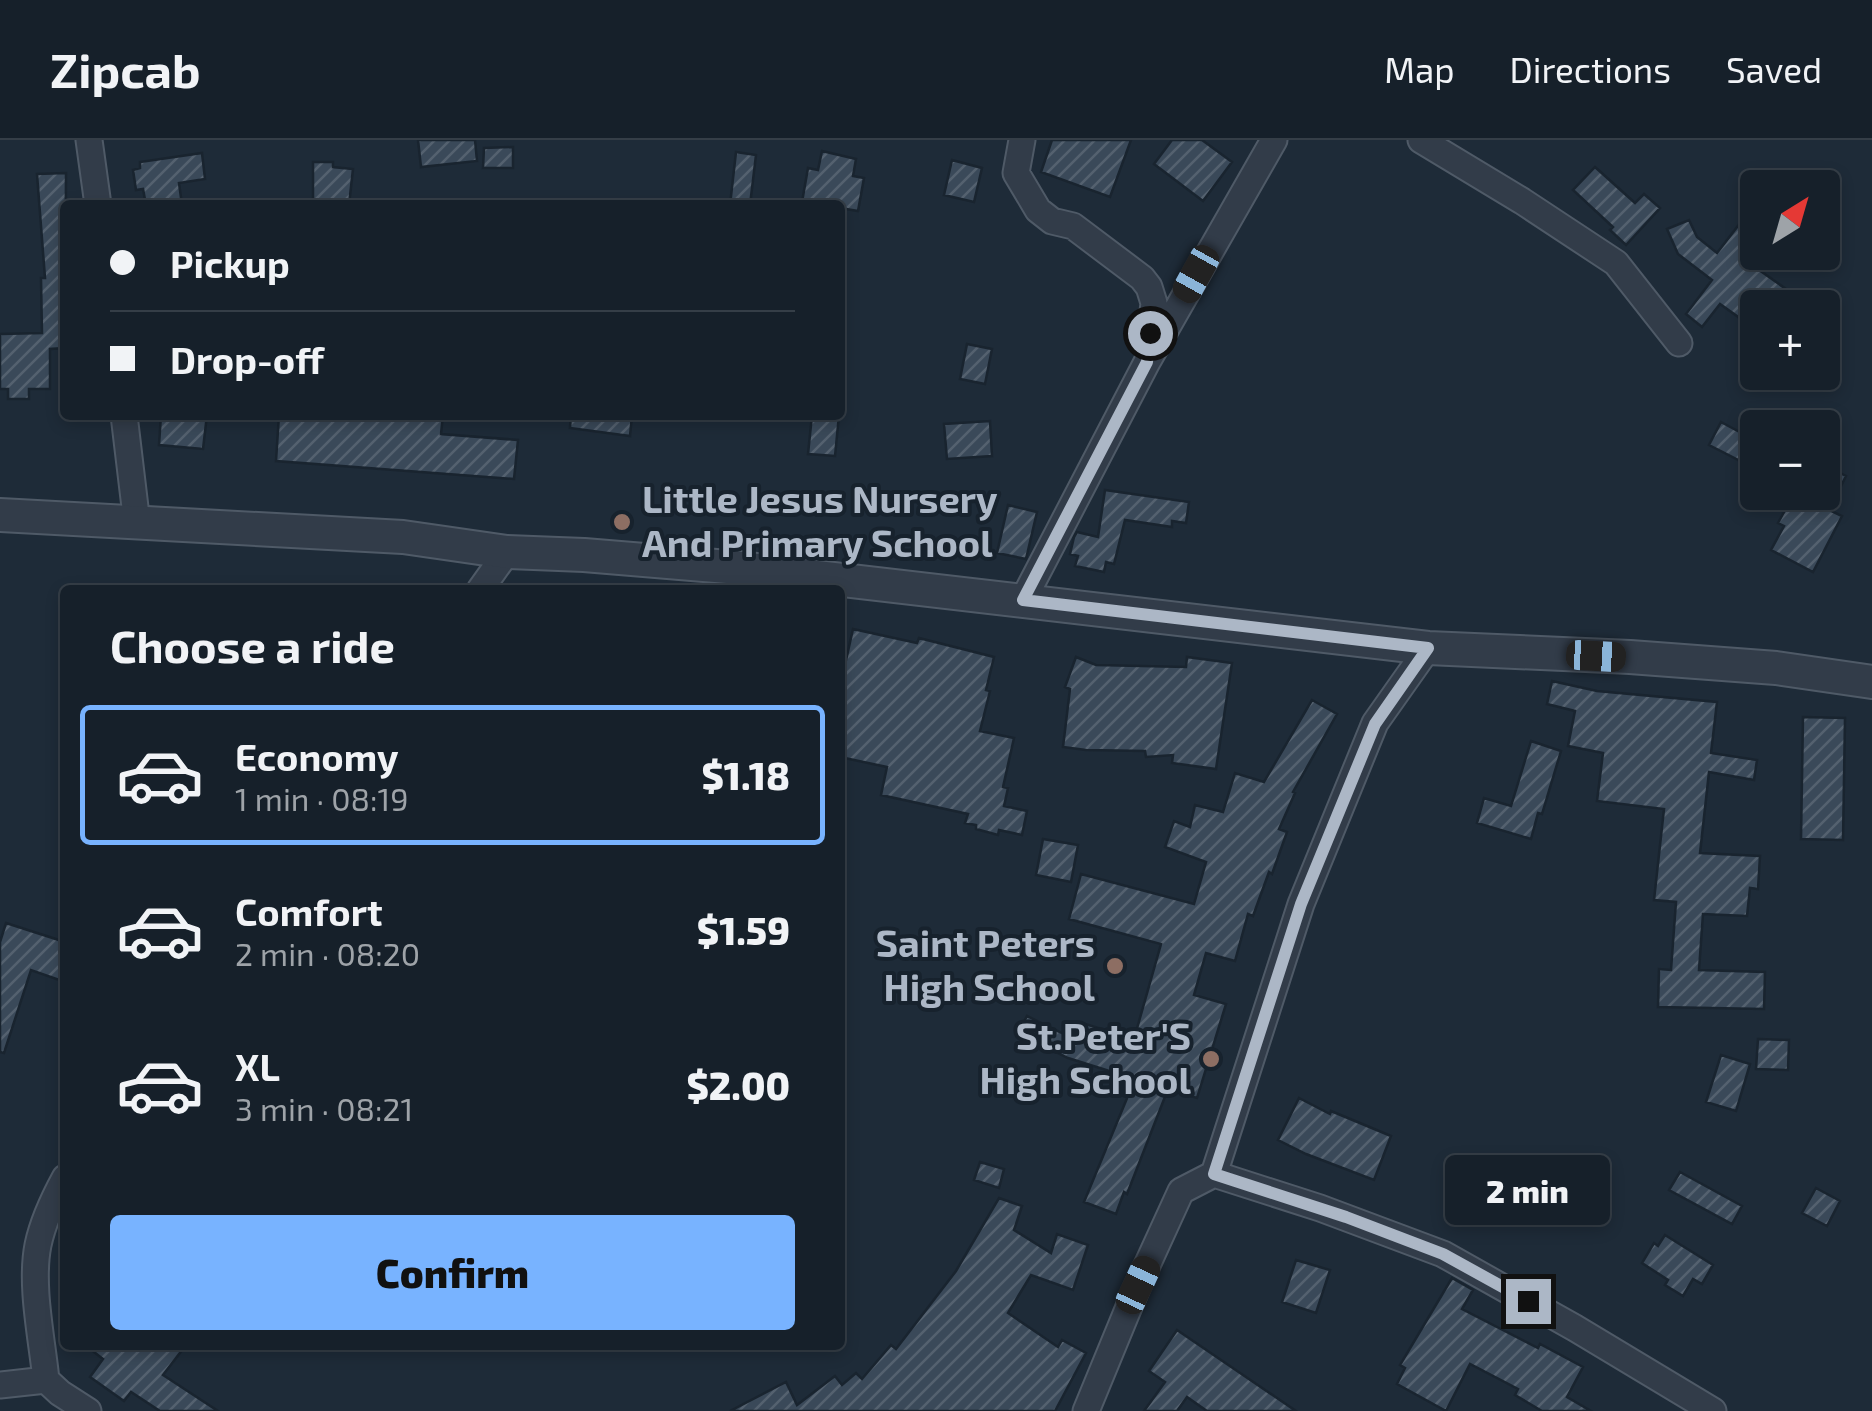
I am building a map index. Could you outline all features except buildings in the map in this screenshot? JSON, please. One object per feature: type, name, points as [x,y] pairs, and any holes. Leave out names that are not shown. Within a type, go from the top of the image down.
[{"type":"street","points":[[89,140],[97,200]]},
{"type":"street","points":[[1022,140],[1016,173],[1038,210],[1052,221],[1073,226],[1129,266],[1149,287],[1154,303],[1147,362]]},
{"type":"street","points":[[1023,600],[1147,362],[1274,140]]},
{"type":"street","points":[[1421,140],[1616,263],[1679,343]]},
{"type":"street","points":[[125,420],[137,524]]},
{"type":"street","points":[[0,515],[404,537],[506,552],[740,568],[1428,648],[1776,668],[1872,682]]},
{"type":"street","points":[[483,585],[506,552]]},
{"type":"street","points":[[1086,1411],[1181,1191],[1214,1174],[1301,904],[1375,724],[1428,648]]},
{"type":"street","points":[[1214,1174],[1443,1254],[1713,1411]]},
{"type":"street","points":[[60,1187],[38,1247],[37,1287],[46,1380],[88,1411]]},
{"type":"street","points":[[0,1385],[46,1380]]},
{"type":"place","name":"Little Jesus Nursery And Primary School","points":[[622,522]]},
{"type":"place","name":"Saint Peters High School","points":[[1115,966]]},
{"type":"place","name":"St.Peter'S High School","points":[[1211,1059]]},
{"type":"route","points":[[1150,333],[1147,362],[1023,600],[1428,648],[1375,724],[1301,904],[1214,1174],[1443,1254],[1528,1301]]}]
